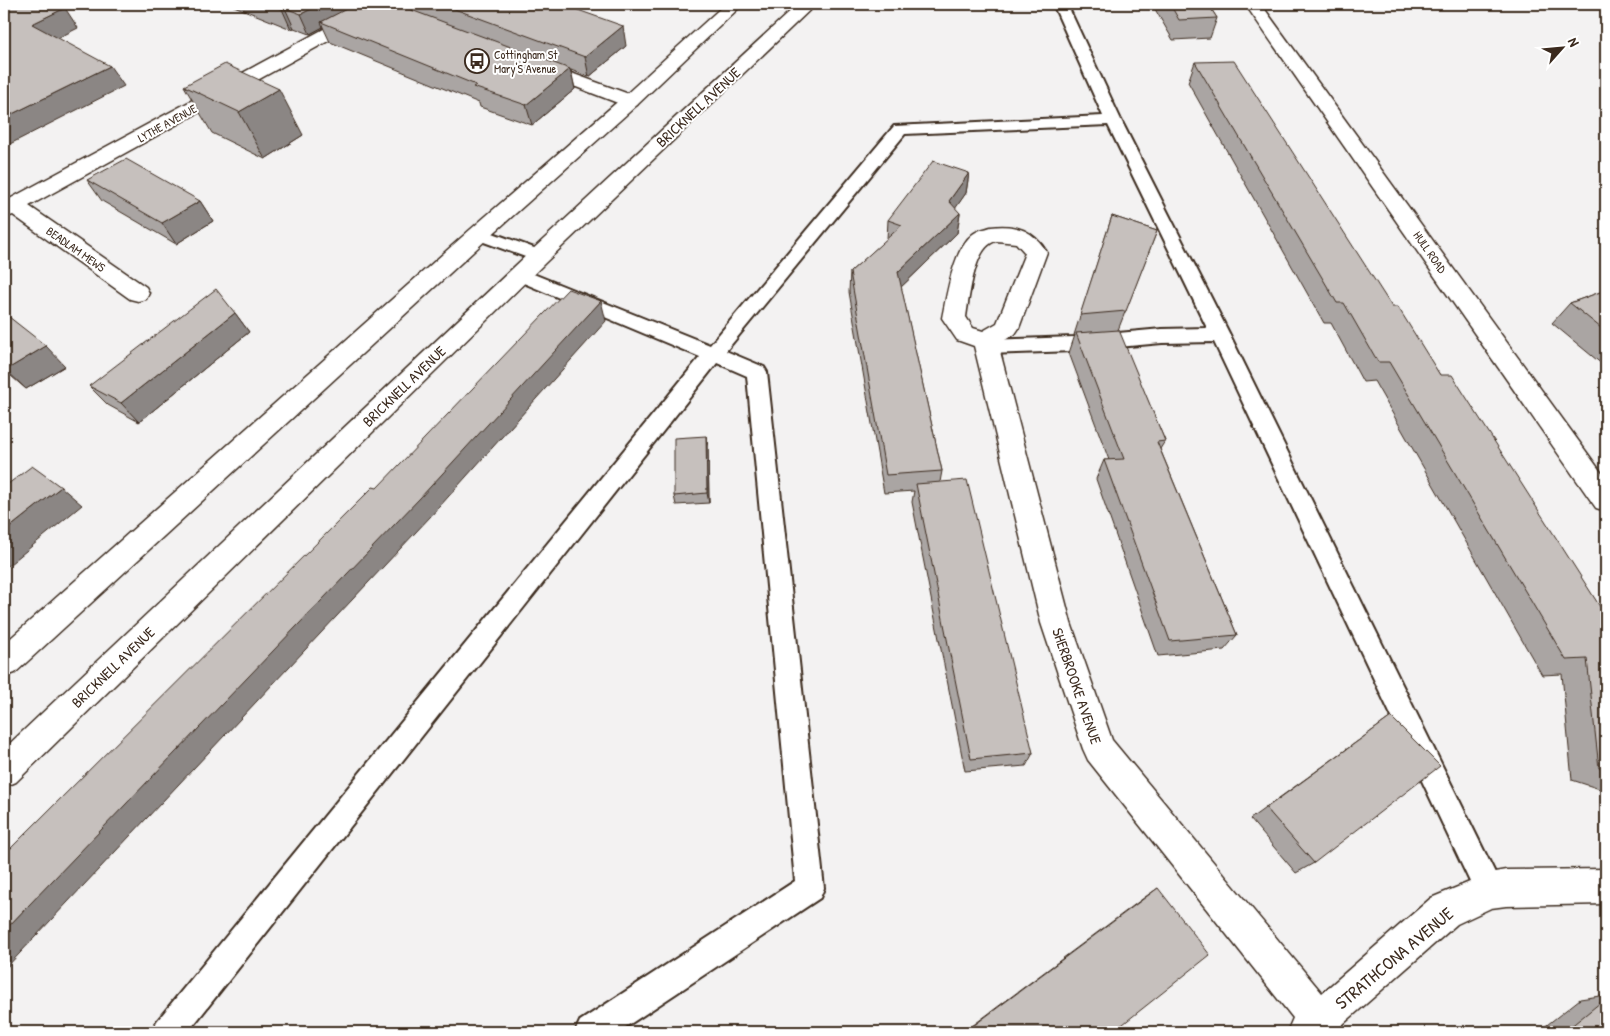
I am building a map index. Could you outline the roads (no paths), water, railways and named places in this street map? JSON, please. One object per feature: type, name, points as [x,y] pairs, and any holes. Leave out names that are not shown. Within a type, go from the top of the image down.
[{"type":"street","points":[[4,663],[736,4]]},
{"type":"street","name":"BRICKNELL AVENUE","points":[[4,771],[539,256],[808,4]]},
{"type":"street","name":"HULL ROAD","points":[[1253,4],[1606,500]]},
{"type":"street","name":"LYTHE AVENUE","points":[[9,209],[382,7]]},
{"type":"street","points":[[518,59],[630,101]]},
{"type":"street","name":"BEADLAM MEWS","points":[[9,209],[138,293]]},
{"type":"street","name":"SHERBROOKE AVENUE","points":[[986,344],[1056,624],[1099,749],[1313,1027]]},
{"type":"street","name":"STRATHCONA AVENUE","points":[[1313,1027],[1444,911],[1490,891],[1506,888],[1606,887]]},
{"type":"lane","points":[[1060,4],[1114,120],[1490,891]]},
{"type":"lane","points":[[168,1032],[712,354],[900,129],[1114,120]]},
{"type":"lane","points":[[479,234],[539,256]]},
{"type":"lane","points":[[520,275],[757,372],[810,888],[590,1032]]},
{"type":"lane","points":[[986,344],[1074,344],[1162,336],[1220,334]]},
{"type":"place","name":"Cottingham St Mary'S Avenue","points":[[477,61]]}]
